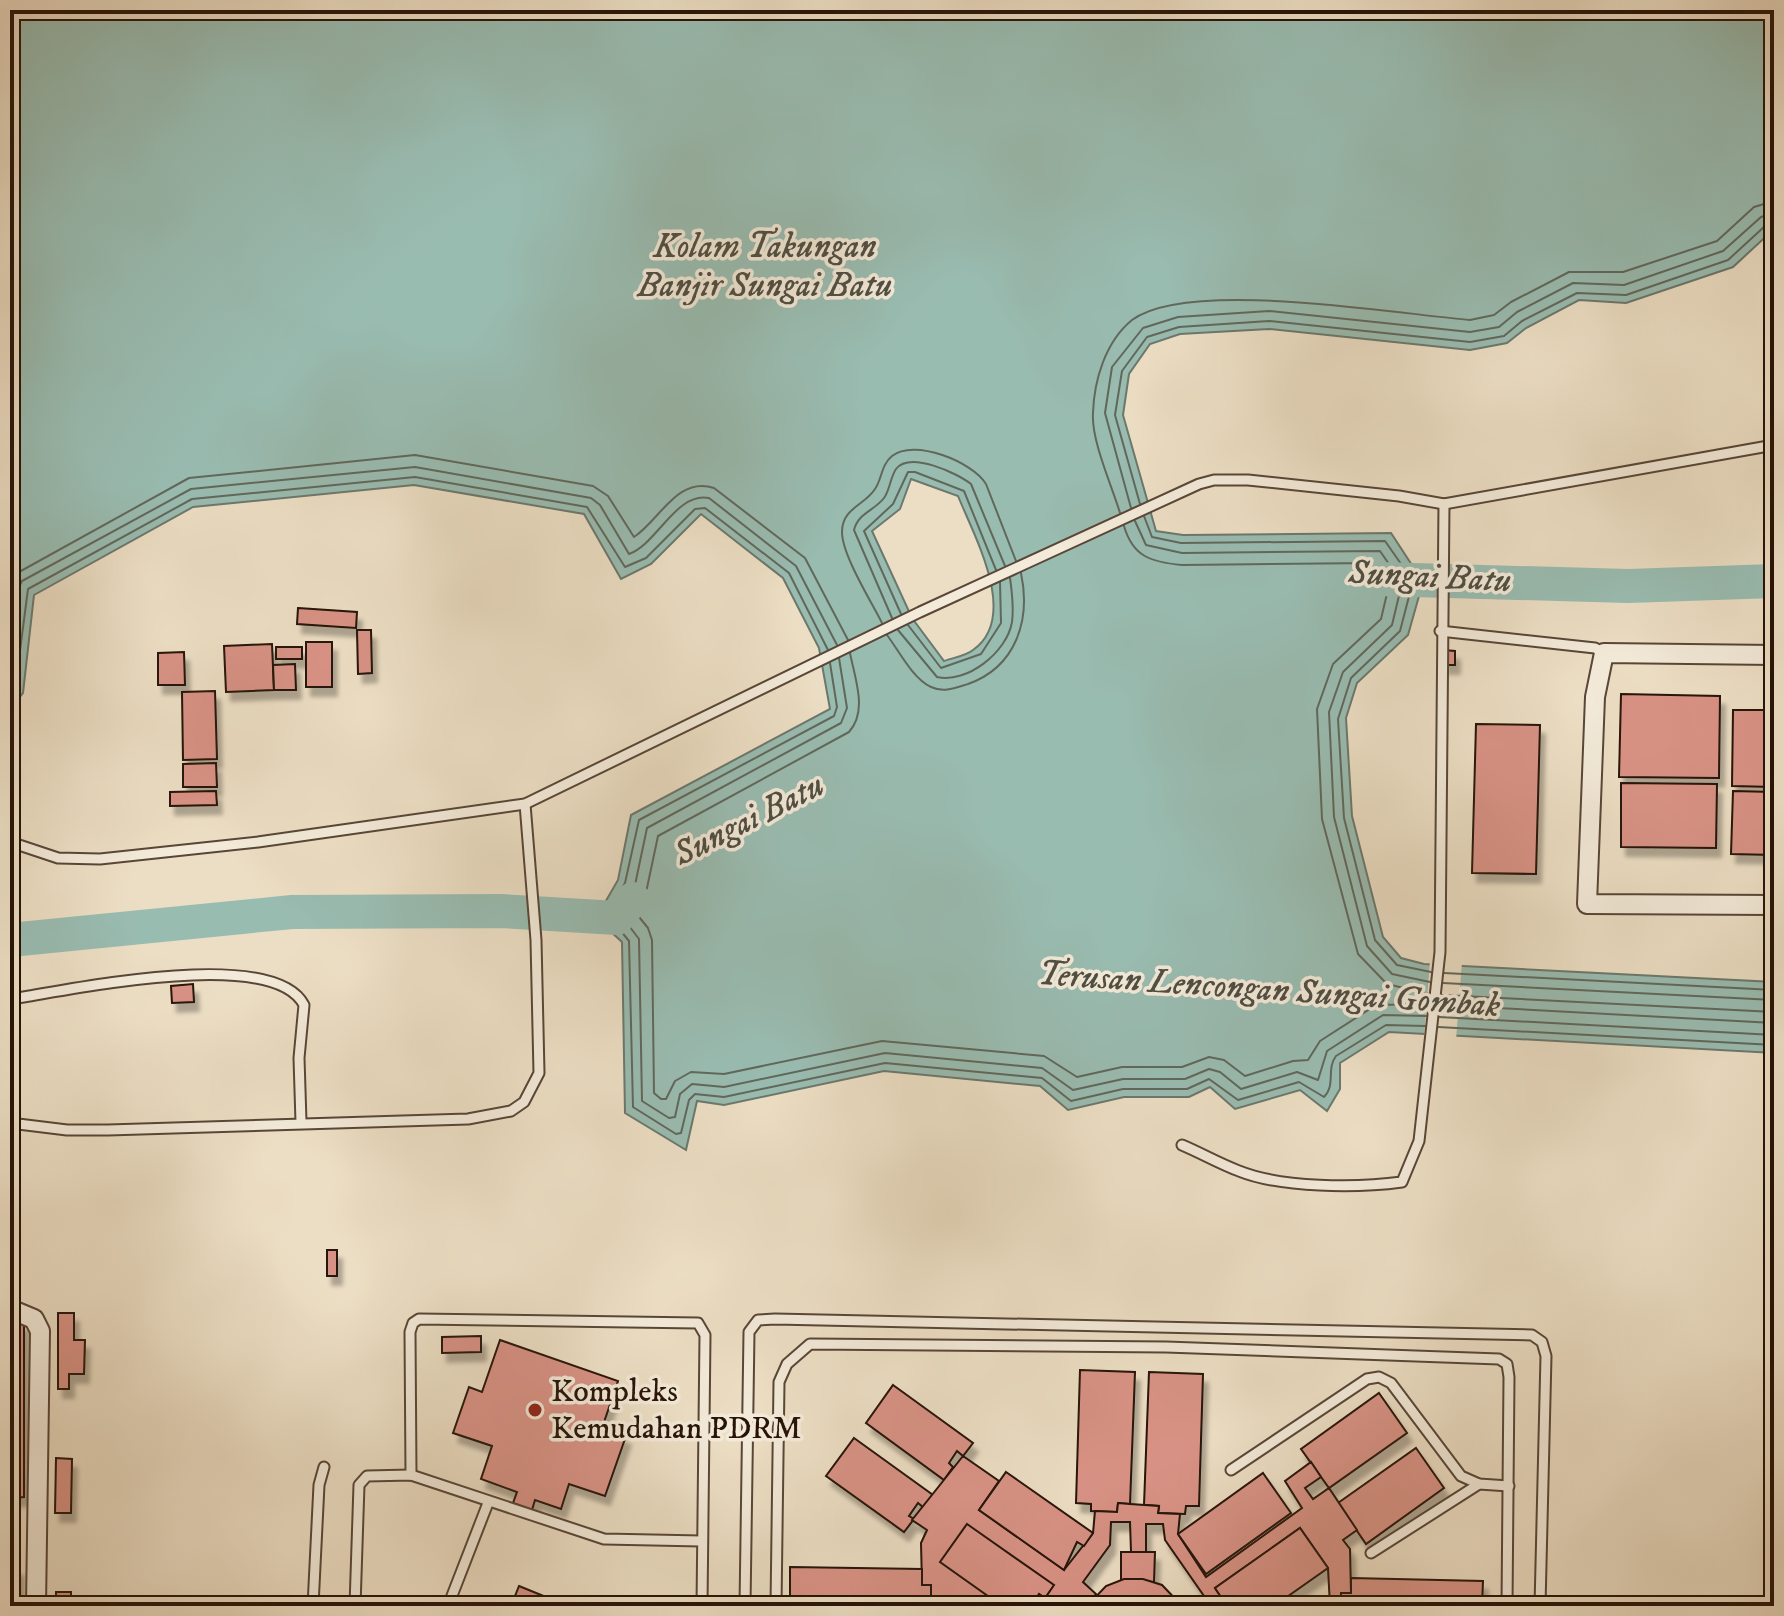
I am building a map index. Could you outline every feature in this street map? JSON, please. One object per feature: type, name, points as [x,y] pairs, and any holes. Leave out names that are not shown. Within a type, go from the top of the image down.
[{"type":"street","points":[[1774,655],[1604,653],[1595,697],[1587,904],[1774,905]]},
{"type":"street","points":[[10,1309],[34,1319],[40,1331],[36,1606]]},
{"type":"lane","points":[[10,842],[58,858],[100,859],[258,842],[525,804],[920,612],[1199,484],[1228,479],[1399,496],[1444,504],[1774,445]]},
{"type":"lane","points":[[1182,1145],[1241,1173],[1286,1181],[1377,1185],[1402,1182],[1419,1141],[1432,1050],[1440,952],[1440,631],[1444,504]]},
{"type":"lane","points":[[1440,631],[1595,648],[1604,653]]},
{"type":"lane","points":[[10,1123],[67,1130],[108,1130],[494,1117],[524,1102],[539,1073],[536,940],[525,804]]},
{"type":"lane","points":[[10,999],[194,974],[244,974],[285,988],[300,998],[304,1005],[299,1058],[301,1122]]},
{"type":"lane","points":[[411,1475],[410,1332],[413,1323],[419,1319],[698,1323],[705,1335],[702,1606]]},
{"type":"lane","points":[[745,1606],[749,1332],[758,1320],[775,1319],[1532,1335],[1542,1342],[1546,1356],[1540,1606]]},
{"type":"lane","points":[[776,1606],[779,1382],[787,1364],[810,1344],[1166,1347],[1499,1359],[1507,1364],[1509,1377],[1507,1606]]},
{"type":"lane","points":[[1231,1470],[1367,1379],[1379,1377],[1391,1383],[1461,1476],[1479,1484],[1509,1486]]},
{"type":"lane","points":[[313,1606],[319,1485],[324,1467]]},
{"type":"lane","points":[[355,1606],[360,1480],[367,1476],[411,1475],[604,1539],[701,1541]]},
{"type":"lane","points":[[1371,1553],[1479,1484]]},
{"type":"lane","points":[[448,1606],[488,1503]]},
{"type":"water","name":"Kolam Takungan Banjir Sungai Batu","points":[[10,10],[1774,10],[1774,229],[1733,267],[1626,303],[1579,300],[1526,328],[1507,343],[1470,350],[1269,329],[1180,334],[1150,344],[1129,374],[1123,415],[1156,531],[1183,535],[1391,533],[1423,582],[1408,635],[1357,683],[1346,718],[1352,816],[1383,937],[1401,958],[1424,964],[1774,982],[1774,1053],[1389,1032],[1340,1063],[1340,1089],[1327,1111],[1300,1090],[1235,1109],[1210,1087],[1189,1097],[1124,1097],[1068,1110],[1040,1086],[884,1071],[724,1105],[697,1101],[686,1150],[625,1113],[622,942],[596,918],[618,880],[631,815],[830,709],[819,648],[783,578],[701,514],[651,564],[621,579],[584,514],[414,485],[193,507],[34,595],[23,693],[10,709]],"holes":[[[911,479],[958,496],[989,576],[993,618],[987,636],[973,650],[944,661],[912,618],[872,531],[900,509]]]},
{"type":"pier","points":[[1430,960],[1462,962],[1456,1040],[1424,1038]]},
{"type":"building","points":[[298,608],[357,612],[356,628],[297,624]]},
{"type":"building","points":[[357,630],[371,630],[372,673],[358,674]]},
{"type":"building","points":[[306,642],[332,642],[332,687],[306,687]]},
{"type":"building","points":[[272,644],[274,690],[226,692],[224,646]]},
{"type":"building","points":[[276,647],[302,647],[302,659],[276,659]]},
{"type":"building","points":[[1443,650],[1455,651],[1455,665],[1443,665]]},
{"type":"building","points":[[184,652],[185,685],[158,685],[158,653]]},
{"type":"building","points":[[295,664],[296,690],[274,690],[273,665]]},
{"type":"building","points":[[215,691],[217,759],[183,760],[182,692]]},
{"type":"building","points":[[1621,694],[1720,696],[1719,778],[1619,777]]},
{"type":"building","points":[[1733,710],[1774,710],[1774,787],[1732,786]]},
{"type":"building","points":[[1476,724],[1540,725],[1536,874],[1472,873]]},
{"type":"building","points":[[216,763],[217,787],[183,787],[183,764]]},
{"type":"building","points":[[1621,783],[1717,784],[1716,848],[1621,847]]},
{"type":"building","points":[[216,791],[217,805],[170,806],[170,792]]},
{"type":"building","points":[[1733,791],[1774,792],[1774,855],[1731,854]]},
{"type":"building","points":[[193,984],[194,1002],[172,1003],[171,986]]},
{"type":"building","points":[[327,1250],[337,1250],[337,1276],[327,1276]]},
{"type":"building","points":[[58,1313],[74,1313],[74,1340],[85,1340],[84,1374],[69,1374],[69,1389],[58,1389]]},
{"type":"building","points":[[10,1322],[24,1322],[24,1497],[10,1498]]},
{"type":"building","points":[[481,1336],[481,1352],[442,1353],[442,1337]]},
{"type":"building","name":"Kompleks Kemudahan PDRM","points":[[500,1340],[618,1381],[602,1428],[626,1436],[605,1496],[569,1484],[561,1509],[535,1500],[532,1510],[513,1503],[517,1492],[481,1479],[492,1446],[453,1433],[469,1387],[482,1392]]},
{"type":"building","points":[[1080,1370],[1135,1372],[1130,1504],[1118,1503],[1117,1512],[1091,1511],[1091,1504],[1076,1503]]},
{"type":"building","points":[[1149,1372],[1203,1374],[1199,1506],[1186,1506],[1185,1514],[1158,1513],[1159,1506],[1144,1505]]},
{"type":"building","points":[[893,1385],[973,1443],[963,1456],[957,1451],[949,1463],[953,1467],[944,1480],[866,1423]]},
{"type":"building","points":[[1379,1393],[1407,1433],[1329,1488],[1301,1449]]},
{"type":"building","points":[[854,1438],[933,1495],[924,1508],[918,1503],[909,1516],[914,1519],[904,1532],[826,1476]]},
{"type":"building","points":[[1416,1448],[1444,1488],[1366,1544],[1338,1503]]},
{"type":"building","points":[[963,1456],[999,1481],[979,1510],[1064,1570],[1093,1533],[1095,1511],[1117,1512],[1118,1503],[1159,1506],[1158,1513],[1180,1514],[1178,1534],[1206,1577],[1302,1508],[1285,1481],[1311,1462],[1321,1477],[1305,1488],[1313,1499],[1329,1488],[1357,1530],[1343,1540],[1350,1549],[1351,1593],[1341,1593],[1341,1606],[1330,1606],[1328,1568],[1300,1528],[1215,1588],[1227,1606],[1211,1606],[1165,1540],[1163,1524],[1146,1524],[1146,1552],[1131,1552],[1130,1522],[1111,1522],[1110,1545],[1083,1582],[1096,1594],[1087,1606],[1080,1606],[1071,1598],[1064,1606],[931,1606],[931,1585],[922,1585],[921,1543],[927,1530],[912,1520]]},
{"type":"building","points":[[56,1458],[72,1459],[71,1513],[55,1513]]},
{"type":"building","points":[[1006,1472],[1093,1533],[1084,1546],[1077,1542],[1064,1570],[979,1510]]},
{"type":"building","points":[[1263,1473],[1291,1513],[1206,1574],[1178,1534]]},
{"type":"building","points":[[967,1524],[1054,1585],[1045,1598],[1039,1594],[1031,1606],[1002,1606],[940,1562]]},
{"type":"building","points":[[1300,1528],[1328,1568],[1274,1606],[1227,1606],[1215,1588]]},
{"type":"building","points":[[1121,1552],[1155,1552],[1154,1582],[1121,1580]]},
{"type":"building","points":[[10,1567],[19,1567],[19,1606],[10,1606]]},
{"type":"building","points":[[790,1567],[922,1569],[922,1585],[931,1585],[931,1606],[790,1606]]},
{"type":"building","points":[[1351,1578],[1483,1581],[1482,1606],[1341,1606],[1341,1593],[1351,1593]]},
{"type":"building","points":[[1124,1579],[1143,1579],[1162,1585],[1182,1606],[1087,1606],[1106,1586]]},
{"type":"building","points":[[519,1586],[568,1606],[511,1606]]},
{"type":"building","points":[[56,1592],[71,1592],[71,1606],[56,1606]]},
{"type":"waterway","name":"Sungai Batu","points":[[1379,579],[1628,586],[1774,581]]},
{"type":"waterway","name":"Sungai Batu","points":[[10,940],[292,912],[501,911],[617,918],[633,899]]},
{"type":"place","name":"Kompleks Kemudahan PDRM","points":[[535,1410]]},
{"type":"water label","name":"Terusan Lencongan Sungai Gombak","points":[[1269,990]]}]
